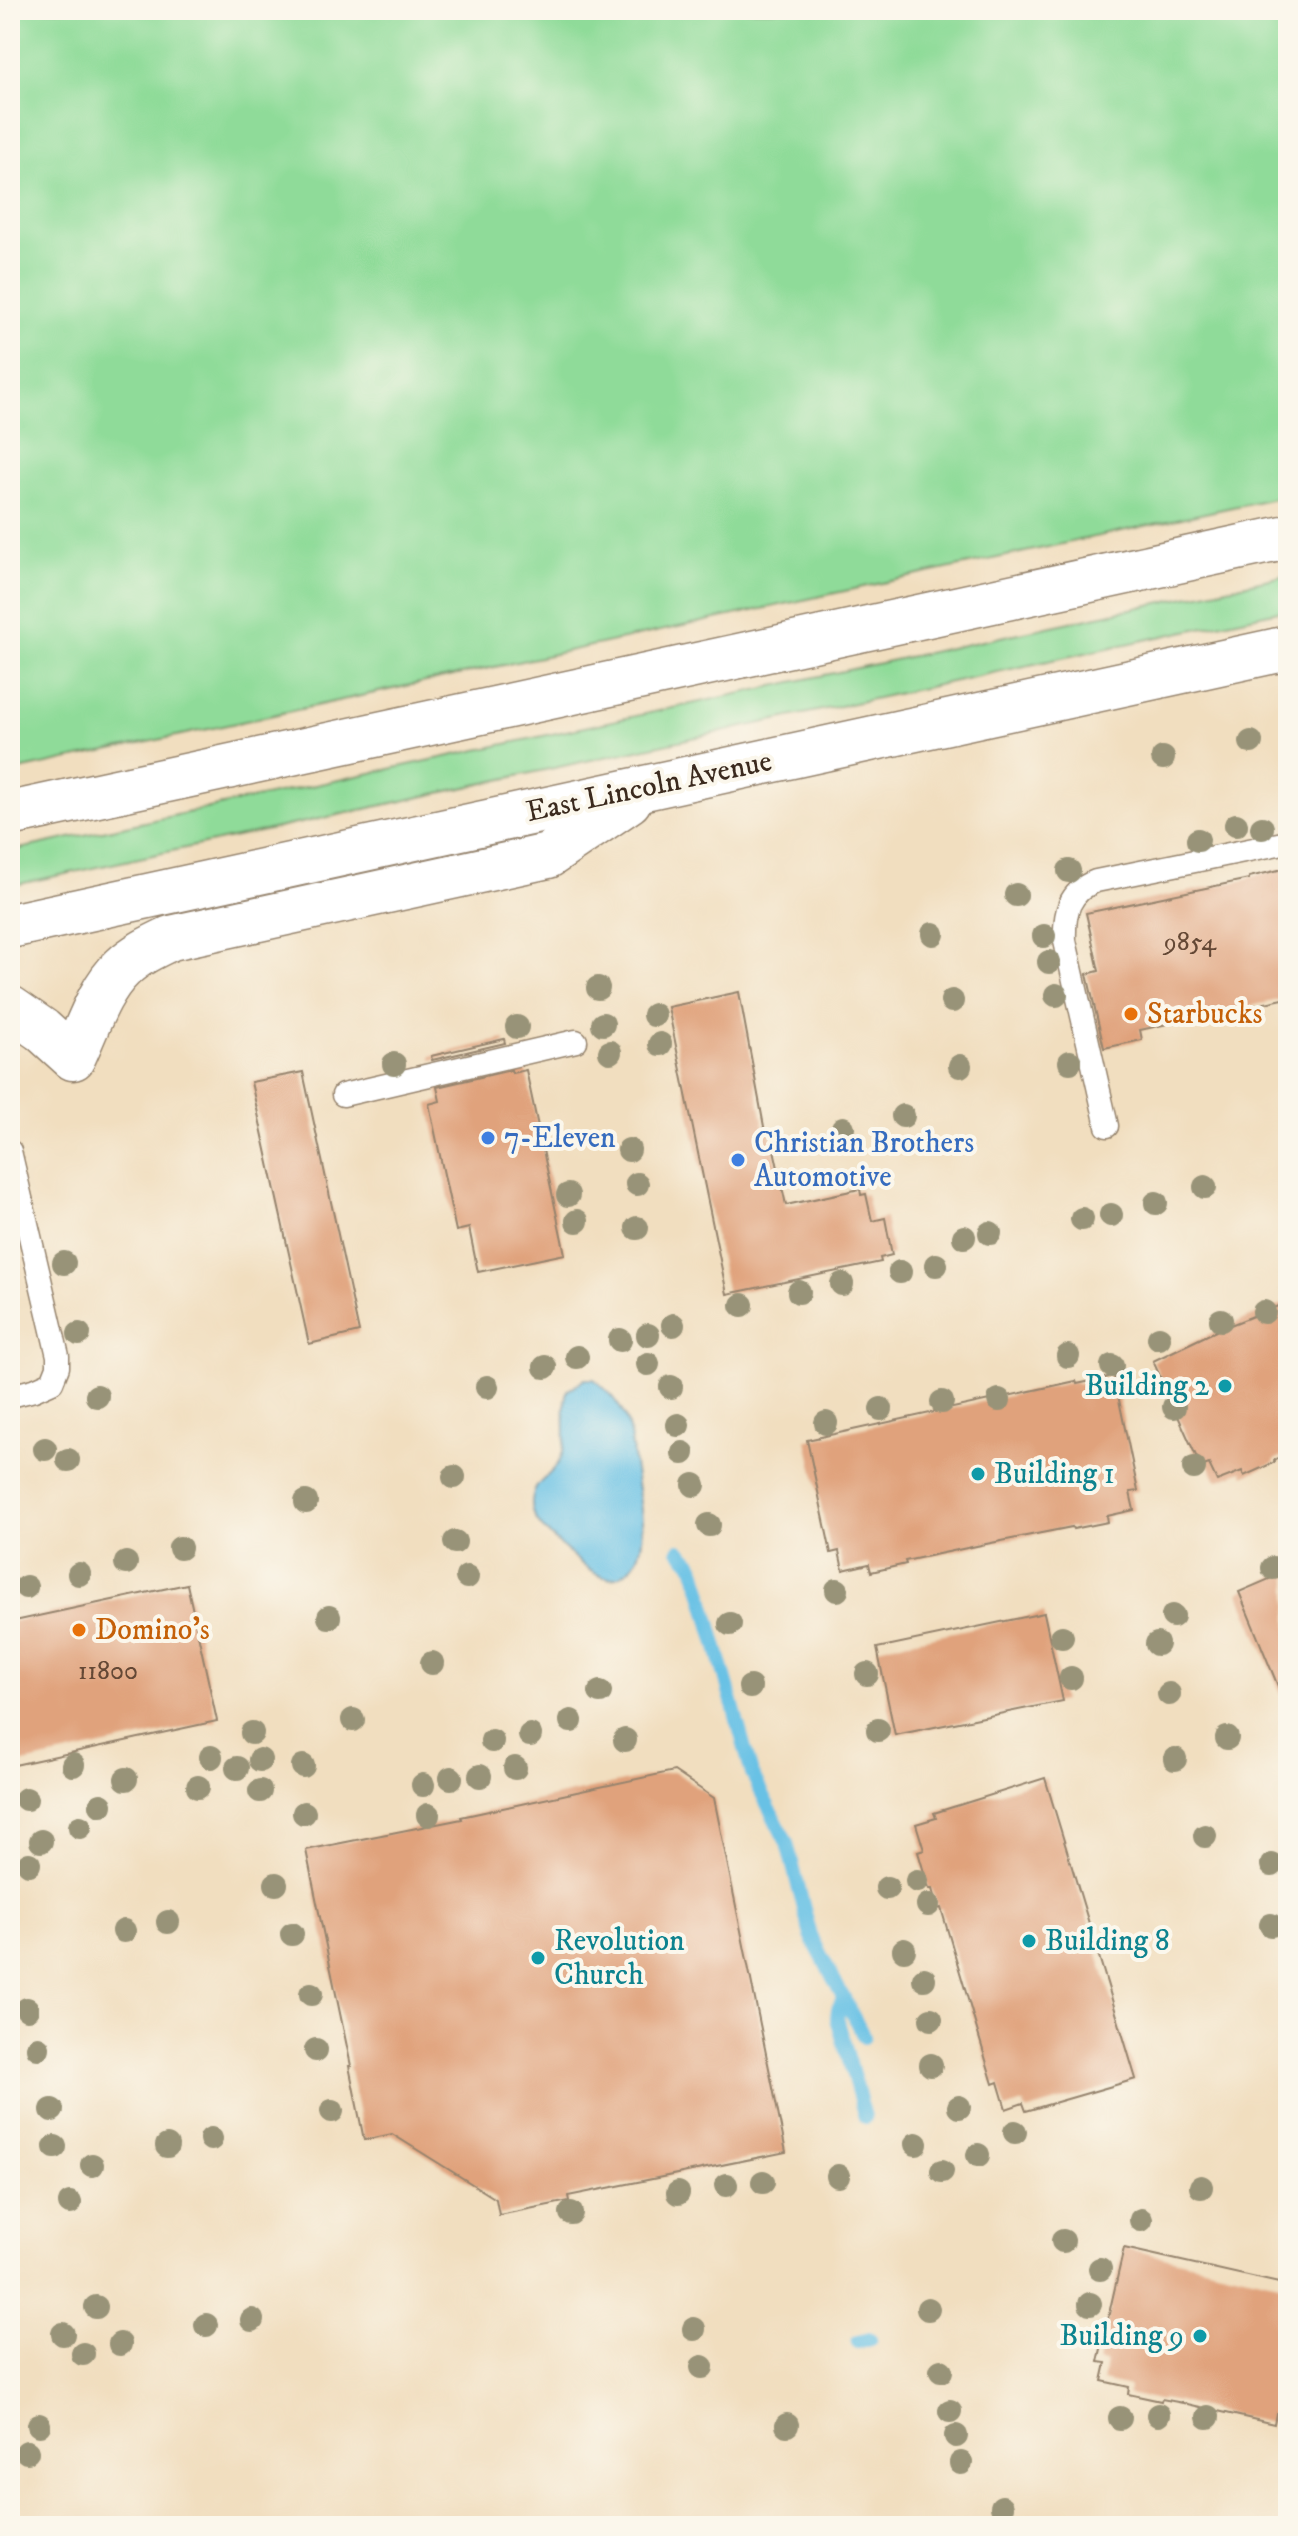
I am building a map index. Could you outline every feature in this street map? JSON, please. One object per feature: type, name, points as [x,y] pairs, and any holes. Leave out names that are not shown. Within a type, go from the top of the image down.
[{"type":"main road","points":[[10,814],[1288,537]]},
{"type":"main road","name":"East Lincoln Avenue","points":[[10,926],[1288,648]]},
{"type":"main road","points":[[10,1008],[42,1030],[73,1058],[111,981],[122,967],[161,943],[548,856],[648,788]]},
{"type":"lane","points":[[1107,1126],[1065,941],[1070,901],[1096,881],[1288,842]]},
{"type":"lane","points":[[343,1095],[576,1041]]},
{"type":"lane","points":[[10,1151],[58,1367],[52,1382],[10,1396]]},
{"type":"green space","points":[[10,10],[1288,10],[1288,495],[10,772]]},
{"type":"green space","points":[[1288,575],[1288,609],[10,886],[10,851]]},
{"type":"water","points":[[585,1379],[594,1379],[616,1401],[625,1417],[632,1443],[642,1541],[633,1565],[615,1577],[600,1576],[585,1567],[543,1529],[533,1510],[536,1488],[561,1458],[567,1391]]},
{"type":"building","points":[[1283,869],[1288,894],[1288,998],[1140,1030],[1142,1040],[1104,1048],[1087,974],[1099,971],[1086,913]]},
{"type":"building","name":"Christian Brothers Automotive","points":[[739,992],[765,1132],[770,1131],[786,1205],[860,1189],[861,1195],[866,1194],[872,1221],[885,1218],[892,1255],[880,1258],[881,1262],[727,1294],[668,1007]]},
{"type":"building","points":[[504,1039],[505,1043],[432,1060],[431,1056]]},
{"type":"building","name":"7-Eleven","points":[[511,1070],[512,1073],[526,1070],[565,1254],[478,1272],[469,1228],[456,1231],[429,1104],[440,1101],[437,1087]]},
{"type":"building","points":[[303,1072],[359,1332],[309,1344],[251,1082]]},
{"type":"building","name":"Building 2","points":[[1288,1302],[1288,1454],[1244,1476],[1242,1471],[1217,1481],[1209,1464],[1201,1467],[1153,1361]]},
{"type":"building","name":"Building 1","points":[[1114,1376],[1138,1491],[1130,1492],[1134,1510],[1107,1516],[1108,1522],[905,1561],[906,1564],[871,1572],[869,1564],[843,1570],[839,1551],[831,1553],[807,1440],[1076,1381],[1077,1384]]},
{"type":"building","points":[[1288,1571],[1288,1707],[1287,1708],[1239,1592]]},
{"type":"building","points":[[187,1584],[217,1721],[10,1766],[10,1622]]},
{"type":"building","points":[[1044,1613],[1063,1701],[895,1735],[877,1648]]},
{"type":"building","name":"Revolution Church","points":[[674,1771],[714,1798],[786,2152],[568,2196],[569,2201],[499,2215],[496,2199],[392,2134],[364,2140],[306,1850],[462,1819]]},
{"type":"building","name":"Building 8","points":[[1045,1778],[1136,2079],[1026,2111],[1023,2103],[1006,2109],[998,2082],[993,2084],[941,1908],[938,1909],[932,1889],[929,1889],[918,1852],[924,1850],[916,1824],[936,1818],[934,1813]]},
{"type":"building","name":"Building 9","points":[[1124,2248],[1288,2285],[1288,2415],[1276,2413],[1274,2424],[1128,2394],[1129,2387],[1102,2381],[1106,2363],[1098,2362]]},
{"type":"waterway","points":[[679,1550],[696,1572],[752,1774],[787,1843],[811,1936],[864,2037]]},
{"type":"waterway","points":[[844,1997],[837,2018],[865,2117]]},
{"type":"waterway","points":[[858,2342],[870,2339]]},
{"type":"place","name":"Starbucks","points":[[1131,1014]]},
{"type":"place","name":"7-Eleven","points":[[488,1138]]},
{"type":"place","name":"Christian Brothers Automotive","points":[[738,1160]]},
{"type":"place","name":"Building 2","points":[[1225,1386]]},
{"type":"place","name":"Building 1","points":[[978,1474]]},
{"type":"place","name":"Domino's","points":[[79,1630]]},
{"type":"place","name":"Building 8","points":[[1029,1941]]},
{"type":"place","name":"Revolution Church","points":[[538,1958]]},
{"type":"place","name":"Building 9","points":[[1200,2336]]}]
